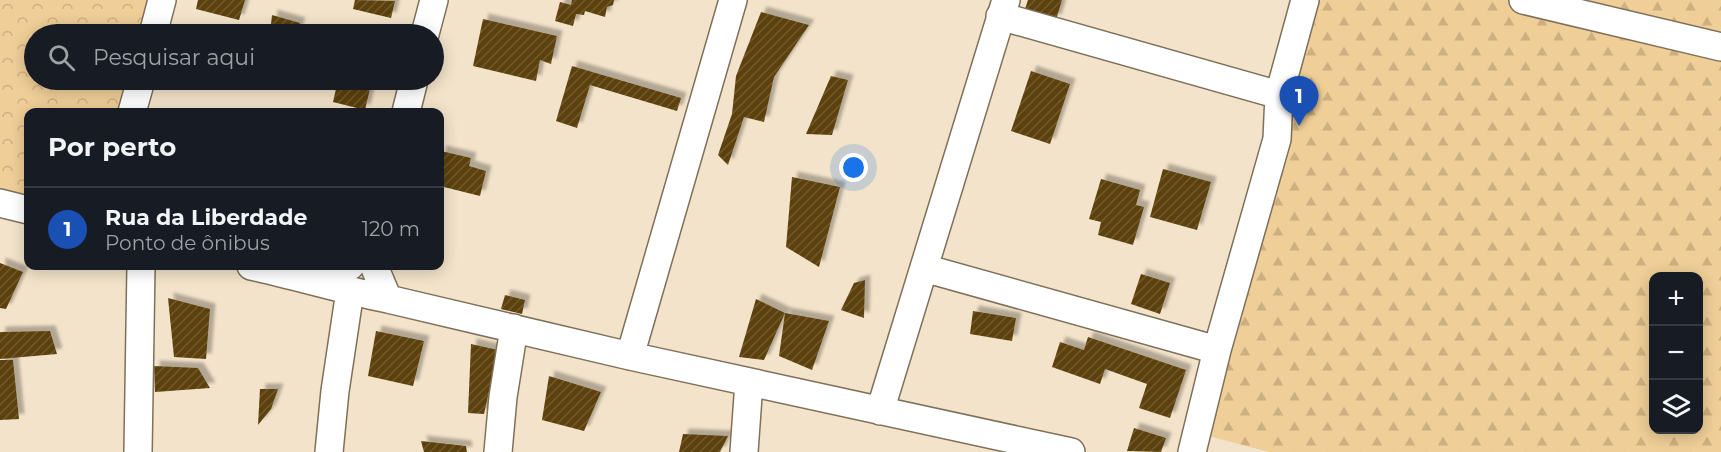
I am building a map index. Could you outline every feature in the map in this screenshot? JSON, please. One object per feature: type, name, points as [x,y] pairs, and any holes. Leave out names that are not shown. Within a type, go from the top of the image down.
[{"type":"street","points":[[156,24],[162,0]]},
{"type":"street","points":[[428,24],[434,0]]},
{"type":"street","points":[[630,356],[733,0]]},
{"type":"street","points":[[1192,452],[1216,350],[1277,139],[1279,95],[1305,0]]},
{"type":"street","points":[[1523,0],[1611,10],[1721,47]]},
{"type":"street","points":[[880,411],[1003,8],[1279,95]]},
{"type":"street","points":[[133,108],[138,90]]},
{"type":"street","points":[[407,108],[412,90]]},
{"type":"street","points":[[0,203],[24,209]]},
{"type":"street","points":[[924,268],[1216,350]]},
{"type":"street","points":[[138,452],[141,270]]},
{"type":"street","points":[[268,270],[320,282],[350,278],[388,299],[630,356],[1071,452]]},
{"type":"street","points":[[376,270],[388,299]]},
{"type":"street","points":[[329,452],[350,278]]},
{"type":"street","points":[[498,452],[503,397],[514,328]]},
{"type":"street","points":[[744,452],[749,382]]},
{"type":"green space","points":[[0,0],[155,0],[149,24],[24,24],[24,90],[130,90],[125,108],[24,108],[24,198],[0,191]]},
{"type":"green space","points":[[1304,0],[1721,0],[1721,452],[1269,452],[1209,436]]},
{"type":"building","points":[[198,0],[245,0],[239,20],[196,9]]},
{"type":"building","points":[[355,0],[395,1],[391,18],[353,9]]},
{"type":"building","points":[[572,0],[614,0],[613,5],[607,7],[605,17],[585,11],[584,15],[576,14],[573,26],[555,21],[560,2],[571,5]]},
{"type":"building","points":[[1028,0],[1062,0],[1056,20],[1024,12]]},
{"type":"building","points":[[761,12],[809,25],[774,77],[764,122],[744,117],[728,165],[718,155],[732,114],[736,76]]},
{"type":"building","points":[[272,15],[300,23],[300,24],[271,24]]},
{"type":"building","points":[[483,19],[557,36],[551,64],[540,60],[536,81],[473,66]]},
{"type":"building","points":[[572,66],[681,98],[677,111],[590,85],[577,128],[556,121]]},
{"type":"building","points":[[1031,71],[1070,84],[1050,144],[1011,131]]},
{"type":"building","points":[[831,76],[848,80],[832,135],[806,134]]},
{"type":"building","points":[[336,90],[370,90],[365,108],[333,102]]},
{"type":"building","points":[[444,152],[471,158],[469,166],[486,171],[480,196],[444,187]]},
{"type":"building","points":[[1163,169],[1211,182],[1197,230],[1150,217]]},
{"type":"building","points":[[792,177],[840,187],[819,267],[786,247]]},
{"type":"building","points":[[1101,179],[1140,190],[1136,205],[1144,207],[1133,245],[1098,235],[1101,222],[1089,219]]},
{"type":"building","points":[[0,263],[23,272],[6,309],[0,308]]},
{"type":"building","points":[[1141,274],[1170,283],[1160,314],[1131,304]]},
{"type":"building","points":[[865,280],[864,318],[841,310],[854,283]]},
{"type":"building","points":[[505,295],[525,300],[522,314],[501,309]]},
{"type":"building","points":[[168,298],[210,309],[206,359],[174,357]]},
{"type":"building","points":[[756,299],[785,313],[764,360],[739,357]]},
{"type":"building","points":[[973,311],[1016,318],[1012,341],[970,334]]},
{"type":"building","points":[[785,313],[829,321],[812,370],[779,356]]},
{"type":"building","points":[[50,331],[57,354],[0,359],[0,332]]},
{"type":"building","points":[[376,331],[424,341],[413,386],[368,376]]},
{"type":"building","points":[[1088,337],[1186,370],[1170,418],[1139,408],[1147,384],[1105,369],[1100,384],[1052,367],[1060,342],[1084,350]]},
{"type":"building","points":[[471,344],[498,350],[484,414],[468,413]]},
{"type":"building","points":[[0,360],[13,360],[19,419],[0,420]]},
{"type":"building","points":[[154,366],[198,368],[210,388],[155,392]]},
{"type":"building","points":[[549,376],[601,392],[584,431],[542,420]]},
{"type":"building","points":[[260,389],[278,389],[271,409],[258,425]]},
{"type":"building","points":[[1134,428],[1166,438],[1161,452],[1127,451]]},
{"type":"building","points":[[683,434],[728,436],[720,452],[679,452]]},
{"type":"building","points":[[421,441],[466,446],[467,452],[424,452]]},
{"type":"place","name":"Rua da Liberdade","points":[[1299,126]]}]
